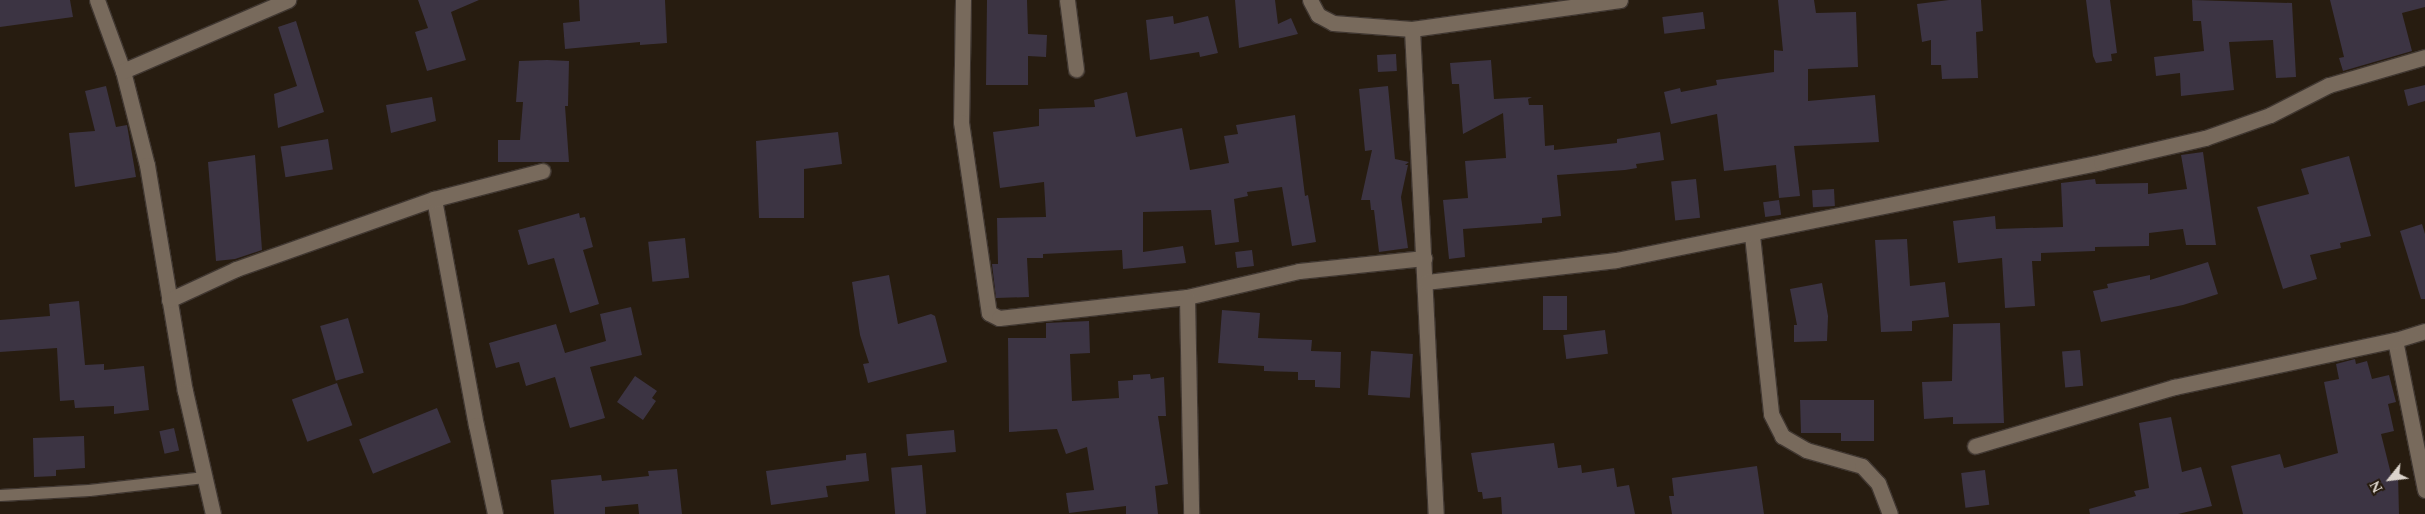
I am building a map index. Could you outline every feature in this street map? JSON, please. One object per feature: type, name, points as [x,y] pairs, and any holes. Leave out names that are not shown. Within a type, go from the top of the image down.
[{"type":"street","points":[[97,0],[124,71],[147,166],[169,300],[213,514]]},
{"type":"street","points":[[124,71],[288,0]]},
{"type":"street","points":[[964,0],[961,122],[989,313],[999,318],[1187,297],[1299,271],[1424,258]]},
{"type":"street","points":[[1067,0],[1076,69]]},
{"type":"street","points":[[1310,0],[1318,15],[1333,23],[1412,30],[1620,0]]},
{"type":"street","points":[[1412,30],[1426,282],[1436,514]]},
{"type":"street","points":[[1426,282],[1616,260],[1752,235],[2205,138],[2270,116],[2329,85],[2425,57]]},
{"type":"street","points":[[169,300],[236,269],[434,199],[542,171]]},
{"type":"street","points":[[434,199],[476,426],[495,514]]},
{"type":"street","points":[[1752,235],[1771,414],[1782,436],[1806,450],[1862,466],[1878,482],[1890,514]]},
{"type":"street","points":[[1187,297],[1191,514]]},
{"type":"street","points":[[1975,446],[2174,387],[2395,340],[2425,331]]},
{"type":"street","points":[[2395,340],[2425,490]]},
{"type":"lane","points":[[0,495],[89,490],[204,477]]},
{"type":"building","points":[[0,0],[70,0],[73,17],[0,27]]},
{"type":"building","points":[[418,0],[479,0],[451,12],[466,60],[427,71],[415,32],[428,28]]},
{"type":"building","points":[[579,0],[665,0],[667,43],[640,45],[640,42],[565,49],[563,23],[580,21]]},
{"type":"building","points":[[987,0],[1027,0],[1028,34],[1047,35],[1046,57],[1028,56],[1028,85],[986,85]]},
{"type":"building","points":[[1235,0],[1275,0],[1278,24],[1291,18],[1298,34],[1239,48]]},
{"type":"building","points":[[1778,0],[1814,0],[1816,13],[1856,12],[1858,67],[1808,69],[1808,101],[1875,95],[1879,142],[1794,146],[1800,196],[1779,198],[1776,165],[1724,171],[1717,114],[1671,124],[1664,92],[1680,88],[1681,92],[1717,85],[1716,80],[1774,72],[1774,50],[1783,51]]},
{"type":"building","points":[[1949,0],[1981,0],[1983,31],[1976,32],[1978,78],[1942,79],[1941,65],[1931,65],[1931,40],[1922,42],[1917,4]]},
{"type":"building","points":[[2086,0],[2110,0],[2117,53],[2111,54],[2112,61],[2096,63],[2093,56]]},
{"type":"building","points":[[2192,0],[2292,3],[2296,77],[2276,78],[2273,40],[2229,42],[2234,90],[2181,96],[2180,73],[2156,76],[2154,57],[2204,51],[2201,21],[2193,21]]},
{"type":"building","points":[[2330,0],[2425,0],[2425,7],[2402,13],[2412,51],[2343,71],[2339,58],[2344,57]]},
{"type":"building","points":[[1703,12],[1705,29],[1664,34],[1662,17]]},
{"type":"building","points":[[1173,16],[1174,24],[1208,16],[1218,53],[1200,57],[1199,52],[1150,60],[1146,20]]},
{"type":"building","points":[[296,21],[324,112],[278,128],[274,94],[297,86],[278,27]]},
{"type":"building","points":[[1396,54],[1397,71],[1378,72],[1377,55]]},
{"type":"building","points":[[1491,60],[1494,99],[1532,97],[1528,99],[1529,105],[1543,105],[1545,146],[1554,145],[1554,150],[1617,143],[1617,139],[1660,132],[1664,160],[1636,164],[1637,168],[1625,170],[1557,175],[1561,216],[1542,218],[1542,223],[1463,229],[1465,257],[1449,259],[1443,200],[1468,198],[1465,161],[1506,158],[1503,113],[1463,134],[1459,84],[1452,84],[1450,63]]},
{"type":"building","points":[[519,61],[569,61],[568,106],[565,106],[569,162],[498,162],[498,140],[520,140],[523,102],[516,102]]},
{"type":"building","points":[[2425,85],[2425,101],[2408,106],[2404,90]]},
{"type":"building","points":[[106,86],[116,127],[127,125],[136,177],[75,187],[69,133],[95,131],[85,91]]},
{"type":"building","points":[[1388,86],[1395,159],[1409,162],[1405,165],[1408,165],[1401,197],[1408,248],[1379,252],[1374,210],[1371,210],[1370,200],[1361,200],[1372,150],[1365,151],[1359,89]]},
{"type":"building","points":[[1127,92],[1136,137],[1182,128],[1190,170],[1229,163],[1224,136],[1238,134],[1236,125],[1295,115],[1305,196],[1308,195],[1316,242],[1292,246],[1282,187],[1247,192],[1248,196],[1234,199],[1239,242],[1215,245],[1211,210],[1143,212],[1143,252],[1183,246],[1186,263],[1123,269],[1122,250],[1043,254],[1043,258],[1027,258],[1029,297],[996,298],[992,264],[998,264],[997,218],[1046,217],[1044,182],[1000,188],[993,132],[1039,126],[1039,109],[1095,107],[1094,100]]},
{"type":"building","points":[[432,97],[436,121],[391,133],[386,105]]},
{"type":"building","points":[[838,132],[842,164],[804,169],[804,218],[759,218],[756,141]]},
{"type":"building","points":[[328,139],[333,170],[285,177],[281,147]]},
{"type":"building","points":[[2203,152],[2216,245],[2186,245],[2183,229],[2149,233],[2149,246],[2095,247],[2095,251],[2041,253],[2041,261],[2032,261],[2035,306],[2005,308],[2002,258],[1958,263],[1953,221],[1995,216],[1996,229],[2063,227],[2061,183],[2095,179],[2096,184],[2148,183],[2148,194],[2187,189],[2181,155]]},
{"type":"building","points":[[255,155],[262,250],[235,259],[216,261],[208,162]]},
{"type":"building","points":[[2349,156],[2371,236],[2340,243],[2341,248],[2310,255],[2317,279],[2283,289],[2257,207],[2309,194],[2301,169]]},
{"type":"building","points":[[1696,179],[1700,218],[1675,220],[1671,182]]},
{"type":"building","points":[[1834,189],[1835,206],[1813,207],[1812,190]]},
{"type":"building","points":[[1779,200],[1781,215],[1765,217],[1763,202]]},
{"type":"building","points":[[579,213],[580,218],[585,217],[593,247],[583,250],[599,304],[570,313],[554,258],[528,265],[518,230]]},
{"type":"building","points":[[2422,224],[2425,234],[2425,299],[2421,299],[2400,231]]},
{"type":"building","points":[[685,238],[689,278],[652,282],[648,242]]},
{"type":"building","points":[[1907,239],[1910,286],[1945,282],[1949,317],[1912,321],[1912,331],[1881,332],[1875,240]]},
{"type":"building","points":[[1252,250],[1254,266],[1237,268],[1235,252]]},
{"type":"building","points":[[2208,262],[2218,294],[2183,305],[2101,322],[2093,291],[2108,288],[2107,284],[2150,275],[2150,280]]},
{"type":"building","points":[[889,275],[898,324],[931,314],[935,316],[947,362],[868,383],[863,364],[869,363],[860,335],[852,282]]},
{"type":"building","points":[[1822,283],[1828,316],[1827,341],[1794,342],[1794,325],[1797,325],[1790,289]]},
{"type":"building","points":[[1543,296],[1567,296],[1567,330],[1543,330]]},
{"type":"building","points":[[79,301],[85,365],[104,364],[104,370],[144,366],[149,410],[114,414],[114,406],[75,408],[74,400],[60,401],[57,348],[0,352],[0,320],[50,316],[49,304]]},
{"type":"building","points":[[631,307],[642,355],[590,367],[605,418],[570,428],[555,377],[526,386],[519,362],[496,368],[489,343],[556,324],[565,353],[606,341],[600,314]]},
{"type":"building","points":[[1222,310],[1260,313],[1258,338],[1312,340],[1311,351],[1341,352],[1340,388],[1315,387],[1315,380],[1298,380],[1298,372],[1264,371],[1264,366],[1218,363]]},
{"type":"building","points":[[348,318],[364,373],[336,381],[320,326]]},
{"type":"building","points":[[1089,321],[1090,353],[1070,354],[1072,401],[1119,398],[1118,381],[1133,380],[1133,375],[1150,374],[1151,379],[1164,377],[1166,416],[1158,416],[1168,484],[1155,486],[1158,514],[1126,514],[1126,506],[1069,513],[1066,493],[1094,490],[1087,447],[1066,454],[1057,429],[1009,432],[1008,338],[1046,338],[1046,323]]},
{"type":"building","points":[[2000,323],[2004,423],[1953,424],[1953,417],[1924,419],[1922,382],[1952,381],[1953,324]]},
{"type":"building","points":[[1605,330],[1608,354],[1566,359],[1563,335]]},
{"type":"building","points":[[2080,350],[2083,386],[2065,387],[2062,352]]},
{"type":"building","points":[[1371,351],[1413,354],[1410,398],[1368,395]]},
{"type":"building","points":[[2355,359],[2356,364],[2367,361],[2372,379],[2389,375],[2396,402],[2388,404],[2394,431],[2381,434],[2391,474],[2398,473],[2399,514],[2243,514],[2231,466],[2280,454],[2284,468],[2338,453],[2324,382],[2339,379],[2336,364]]},
{"type":"building","points":[[635,376],[657,391],[652,398],[656,401],[643,420],[617,402]]},
{"type":"building","points":[[337,383],[352,425],[307,442],[292,399]]},
{"type":"building","points":[[1800,400],[1874,400],[1874,441],[1841,441],[1841,433],[1801,433]]},
{"type":"building","points":[[437,408],[451,442],[373,474],[359,439]]},
{"type":"building","points":[[2171,417],[2182,472],[2201,467],[2212,506],[2178,514],[2090,514],[2089,509],[2136,496],[2134,491],[2149,488],[2139,423]]},
{"type":"building","points":[[174,428],[179,450],[165,454],[159,431]]},
{"type":"building","points":[[954,430],[956,452],[908,456],[906,434]]},
{"type":"building","points":[[84,436],[85,468],[56,470],[56,476],[34,477],[33,438]]},
{"type":"building","points":[[1554,443],[1558,468],[1581,465],[1582,473],[1614,468],[1617,487],[1629,485],[1635,514],[1502,514],[1501,497],[1483,499],[1482,492],[1478,492],[1471,453]]},
{"type":"building","points":[[866,453],[869,481],[826,486],[828,497],[771,505],[766,471],[846,460],[846,455]]},
{"type":"building","points":[[922,465],[926,514],[895,514],[891,468]]},
{"type":"building","points":[[1757,466],[1764,514],[1672,514],[1669,496],[1674,496],[1672,478]]},
{"type":"building","points":[[677,469],[682,514],[639,514],[638,504],[605,507],[605,514],[554,514],[551,480],[601,475],[602,481],[649,476],[648,471]]},
{"type":"building","points":[[1985,470],[1989,505],[1965,508],[1961,473]]}]
